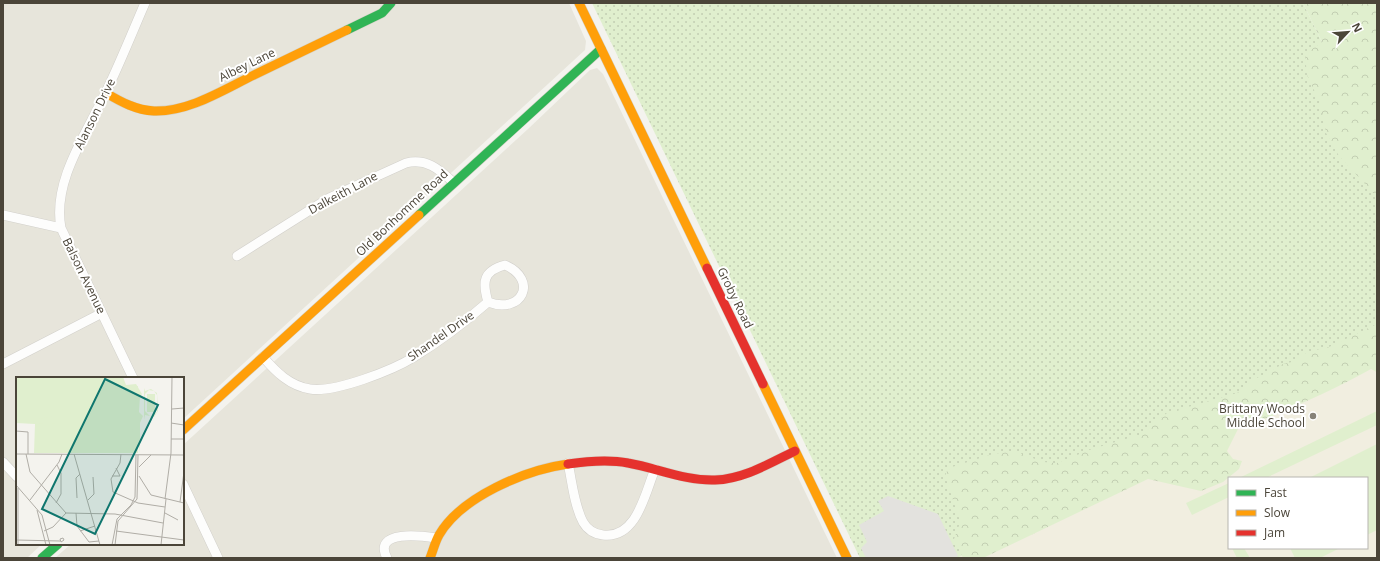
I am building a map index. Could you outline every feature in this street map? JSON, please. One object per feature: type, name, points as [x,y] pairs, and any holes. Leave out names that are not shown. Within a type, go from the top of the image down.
[{"type":"street","name":"Alanson Drive","points":[[61,228],[58,215],[63,184],[85,132],[106,93],[146,3]]},
{"type":"street","name":"Albey Lane","points":[[106,93],[119,101],[146,111],[175,110],[202,100],[382,13],[391,3]]},
{"type":"street","points":[[579,3],[601,49]]},
{"type":"street","name":"Old Bonhomme Road","points":[[184,429],[453,182],[601,49]]},
{"type":"street","name":"Groby Road","points":[[601,49],[847,558]]},
{"type":"street","name":"Dalkeith Lane","points":[[237,256],[329,198],[406,163],[419,162],[431,165],[453,182]]},
{"type":"street","name":"Balson Avenue","points":[[3,215],[61,228],[132,377]]},
{"type":"street","points":[[505,265],[516,270],[520,275],[524,287],[520,299],[508,306],[488,302],[484,286],[486,276],[492,270],[505,265]]},
{"type":"street","name":"Shandel Drive","points":[[263,357],[286,380],[297,385],[310,389],[327,390],[345,386],[414,358],[463,323],[488,302]]},
{"type":"street","points":[[3,364],[102,313]]},
{"type":"street","points":[[430,558],[436,538],[454,516],[480,496],[546,467],[568,463],[616,461],[655,469],[674,475],[715,480],[752,472],[795,451]]},
{"type":"street","points":[[3,462],[16,476]]},
{"type":"street","points":[[568,463],[583,521],[595,533],[608,535],[619,533],[629,526],[639,508],[655,469]]},
{"type":"street","points":[[184,486],[218,558]]},
{"type":"street","points":[[387,558],[385,555],[386,546],[389,540],[396,537],[405,535],[436,538]]},
{"type":"street","points":[[42,558],[57,545]]},
{"type":"shaded area","points":[[3,3],[569,3],[586,41],[585,50],[184,418],[184,377],[16,377],[16,545],[41,545],[27,558],[3,558]]},
{"type":"shaded area","points":[[597,68],[603,74],[837,558],[55,558],[70,545],[184,545],[184,444],[528,129],[590,70]]},
{"type":"shaded area","name":"Brittany Woods Middle School","points":[[1377,355],[1377,558],[957,558]]},
{"type":"shaded area","points":[[888,496],[938,514],[958,556],[954,558],[866,558],[861,548],[867,542],[859,525],[884,511],[878,501]]},
{"type":"green space","points":[[592,3],[1303,3],[1377,155],[1377,355],[957,558],[860,558]]},
{"type":"green space","points":[[1303,3],[1377,3],[1377,197],[1339,156],[1326,133],[1320,103],[1307,75],[1305,54],[1322,42]]},
{"type":"green space","points":[[1377,324],[1377,372],[1371,369],[1306,402],[1238,429],[1227,451],[1233,459],[1242,461],[1239,469],[1223,482],[1201,491],[1148,479],[983,558],[963,558],[954,539],[960,523],[945,476],[947,471],[952,467],[993,454],[1014,451],[1043,462],[1057,463],[1092,449],[1139,435],[1167,413],[1237,393],[1255,379],[1283,364],[1296,361],[1307,352],[1329,347]]},
{"type":"green space","points":[[1377,411],[1377,425],[1268,477],[1241,477]]},
{"type":"green space","points":[[1377,444],[1377,530],[1368,534],[1368,477],[1311,477]]},
{"type":"green space","points":[[1228,483],[1228,497],[1192,515],[1186,503]]},
{"type":"green space","points":[[1232,549],[1245,549],[1250,558],[1237,558]]},
{"type":"green space","points":[[1290,549],[1338,549],[1320,558],[1295,558]]},
{"type":"traffic: fast","points":[[347,30],[382,13],[391,3]]},
{"type":"traffic: fast","points":[[419,215],[601,49]]},
{"type":"traffic: fast","points":[[42,558],[57,545]]},
{"type":"traffic: slow","points":[[579,3],[707,268]]},
{"type":"traffic: slow","points":[[106,93],[141,109],[154,111],[180,108],[206,99],[347,30]]},
{"type":"traffic: slow","points":[[184,429],[419,215]]},
{"type":"traffic: slow","points":[[763,384],[847,558]]},
{"type":"traffic: slow","points":[[430,558],[439,535],[449,521],[478,497],[514,479],[533,472],[568,464]]},
{"type":"traffic: jam","points":[[707,268],[763,384]]},
{"type":"traffic: jam","points":[[568,464],[613,461],[639,465],[682,476],[704,480],[715,480],[746,474],[795,451]]},
{"type":"place","name":"Brittany Woods Middle School","points":[[1313,416]]}]
